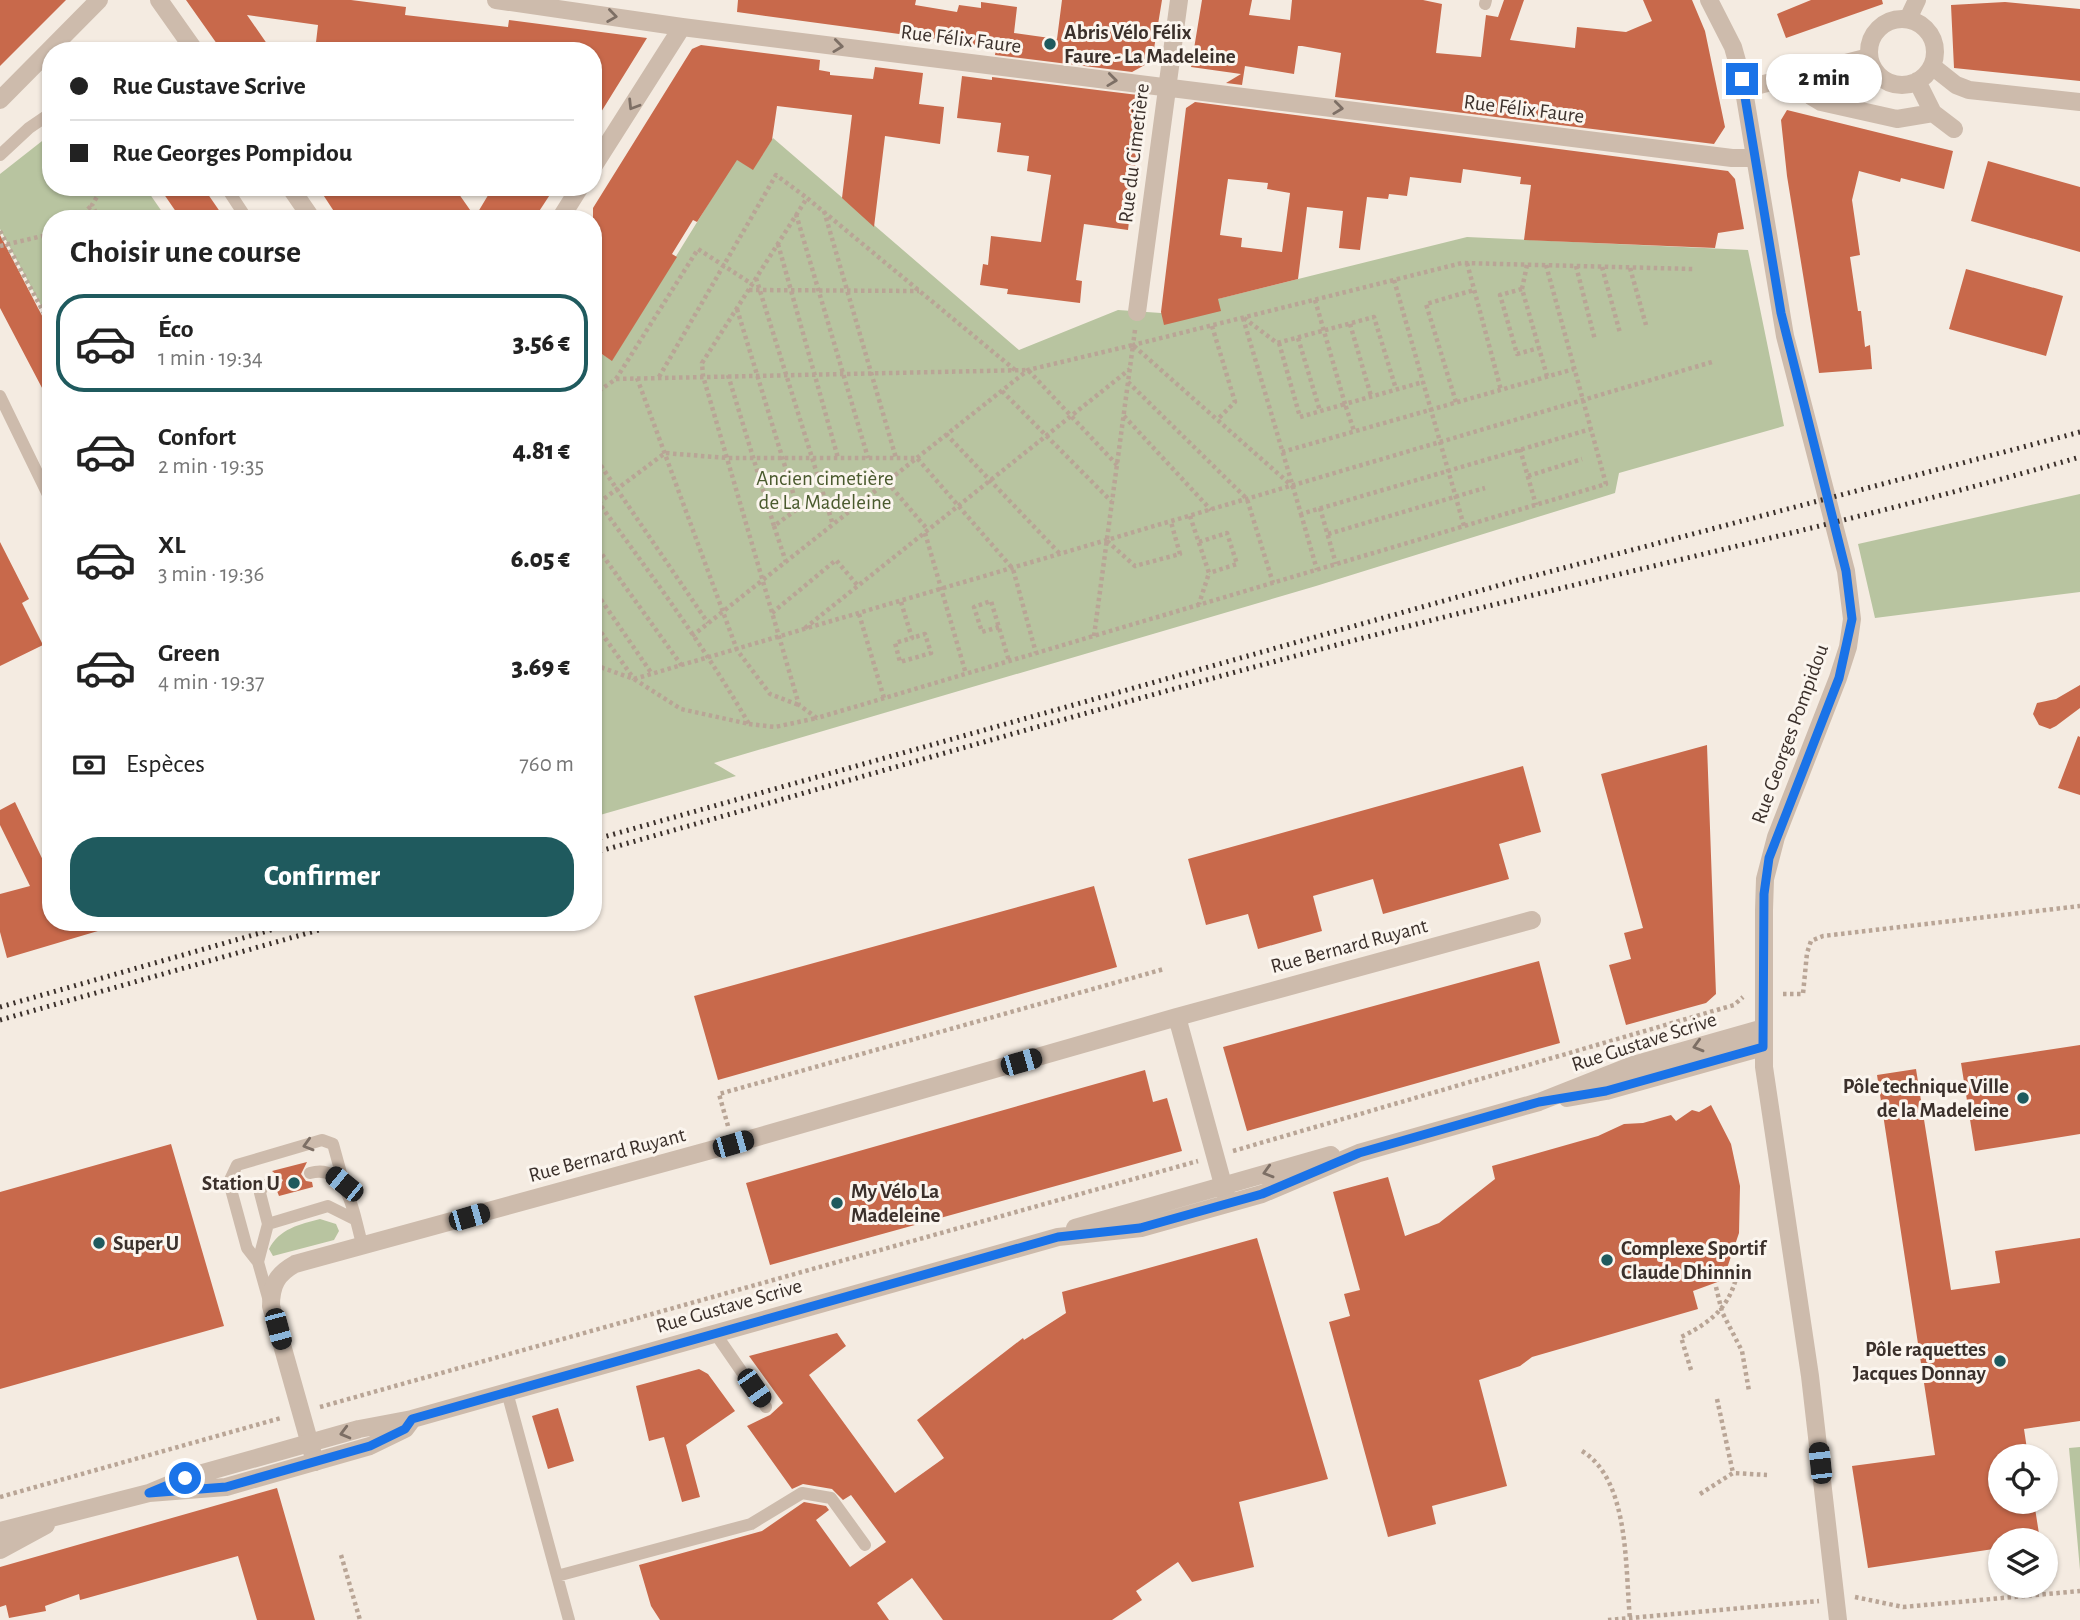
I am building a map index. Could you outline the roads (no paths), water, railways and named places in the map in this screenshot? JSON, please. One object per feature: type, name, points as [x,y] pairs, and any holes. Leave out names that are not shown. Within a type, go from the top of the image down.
[{"type":"street","points":[[57,42],[99,0]]},
{"type":"street","points":[[159,0],[188,42]]},
{"type":"street","name":"Rue Félix Faure","points":[[496,0],[682,27],[1718,156],[1754,158]]},
{"type":"street","name":"Rue du Cimetière","points":[[1137,312],[1179,0]]},
{"type":"street","name":"Rue Georges Pompidou","points":[[1709,0],[1733,47],[1744,89],[1785,336],[1846,571],[1852,619],[1839,678],[1769,858],[1764,894],[1766,994],[1763,1047],[1814,1414],[1838,1620]]},
{"type":"street","points":[[1908,19],[1917,0]]},
{"type":"street","points":[[1908,19],[1923,26],[1930,34],[1935,50],[1931,66],[1917,80],[1905,85],[1887,81],[1877,74],[1869,57],[1870,41],[1878,28],[1892,20],[1908,19]]},
{"type":"street","points":[[602,153],[682,27]]},
{"type":"street","points":[[1744,89],[1869,57]]},
{"type":"street","points":[[0,100],[42,58]]},
{"type":"street","points":[[1931,66],[1956,85],[1969,90],[2080,102]]},
{"type":"street","points":[[1803,74],[1811,96],[1821,102],[1897,119],[1933,113]]},
{"type":"street","points":[[1917,80],[1933,113],[1954,129]]},
{"type":"street","name":"Rue Bernard Ruyant","points":[[271,1306],[272,1286],[285,1270],[305,1261],[1532,920]]},
{"type":"street","points":[[1177,1017],[1228,1204]]},
{"type":"street","name":"Rue Gustave Scrive","points":[[1058,1237],[1128,1231],[1228,1204],[1276,1189],[1359,1153],[1539,1102],[1630,1066],[1764,1028]]},
{"type":"street","name":"Rue Gustave Scrive","points":[[1539,1102],[1606,1091],[1763,1047]]},
{"type":"street","name":"Rue Gustave Scrive","points":[[0,1531],[149,1493],[174,1481],[309,1443],[412,1419],[1058,1237],[1093,1221],[1332,1154],[1359,1153]]},
{"type":"street","points":[[271,1306],[315,1462]]},
{"type":"street","name":"Rue Gustave Scrive","points":[[149,1493],[226,1487],[315,1462],[381,1442],[405,1429],[412,1419]]},
{"type":"street","name":"Rue Gustave Scrive","points":[[0,1550],[59,1518]]},
{"type":"lane","points":[[0,155],[42,119]]},
{"type":"lane","points":[[0,396],[42,482]]},
{"type":"lane","points":[[271,1306],[258,1262],[247,1248],[229,1182],[237,1165],[322,1140],[332,1144],[363,1247]]},
{"type":"lane","points":[[310,1173],[331,1173],[344,1184]]},
{"type":"lane","points":[[258,1262],[268,1224],[260,1193],[263,1186],[275,1182]]},
{"type":"lane","points":[[268,1224],[328,1206],[354,1219]]},
{"type":"lane","points":[[715,1333],[766,1407]]},
{"type":"lane","points":[[507,1392],[569,1620]]},
{"type":"lane","points":[[557,1576],[751,1524],[802,1493],[831,1498],[865,1545]]},
{"type":"railway","points":[[602,837],[1518,580],[2080,432]]},
{"type":"railway","points":[[602,850],[1310,652],[1914,502],[2080,457]]},
{"type":"railway","points":[[0,1007],[267,931]]},
{"type":"railway","points":[[0,1020],[315,931]]},
{"type":"place","name":"Abris Vélo Félix Faure - La Madeleine","points":[[1050,44]]},
{"type":"place","name":"Pôle technique Ville de la Madeleine","points":[[2023,1098]]},
{"type":"place","name":"Station U","points":[[294,1183]]},
{"type":"place","name":"My Vélo La Madeleine","points":[[837,1203]]},
{"type":"place","name":"Super U","points":[[99,1243]]},
{"type":"place","name":"Complexe Sportif Claude Dhinnin","points":[[1607,1260]]},
{"type":"place","name":"Pôle raquettes Jacques Donnay","points":[[2000,1361]]},
{"type":"park label","name":"Ancien cimetière de La Madeleine","points":[[825,490]]}]
